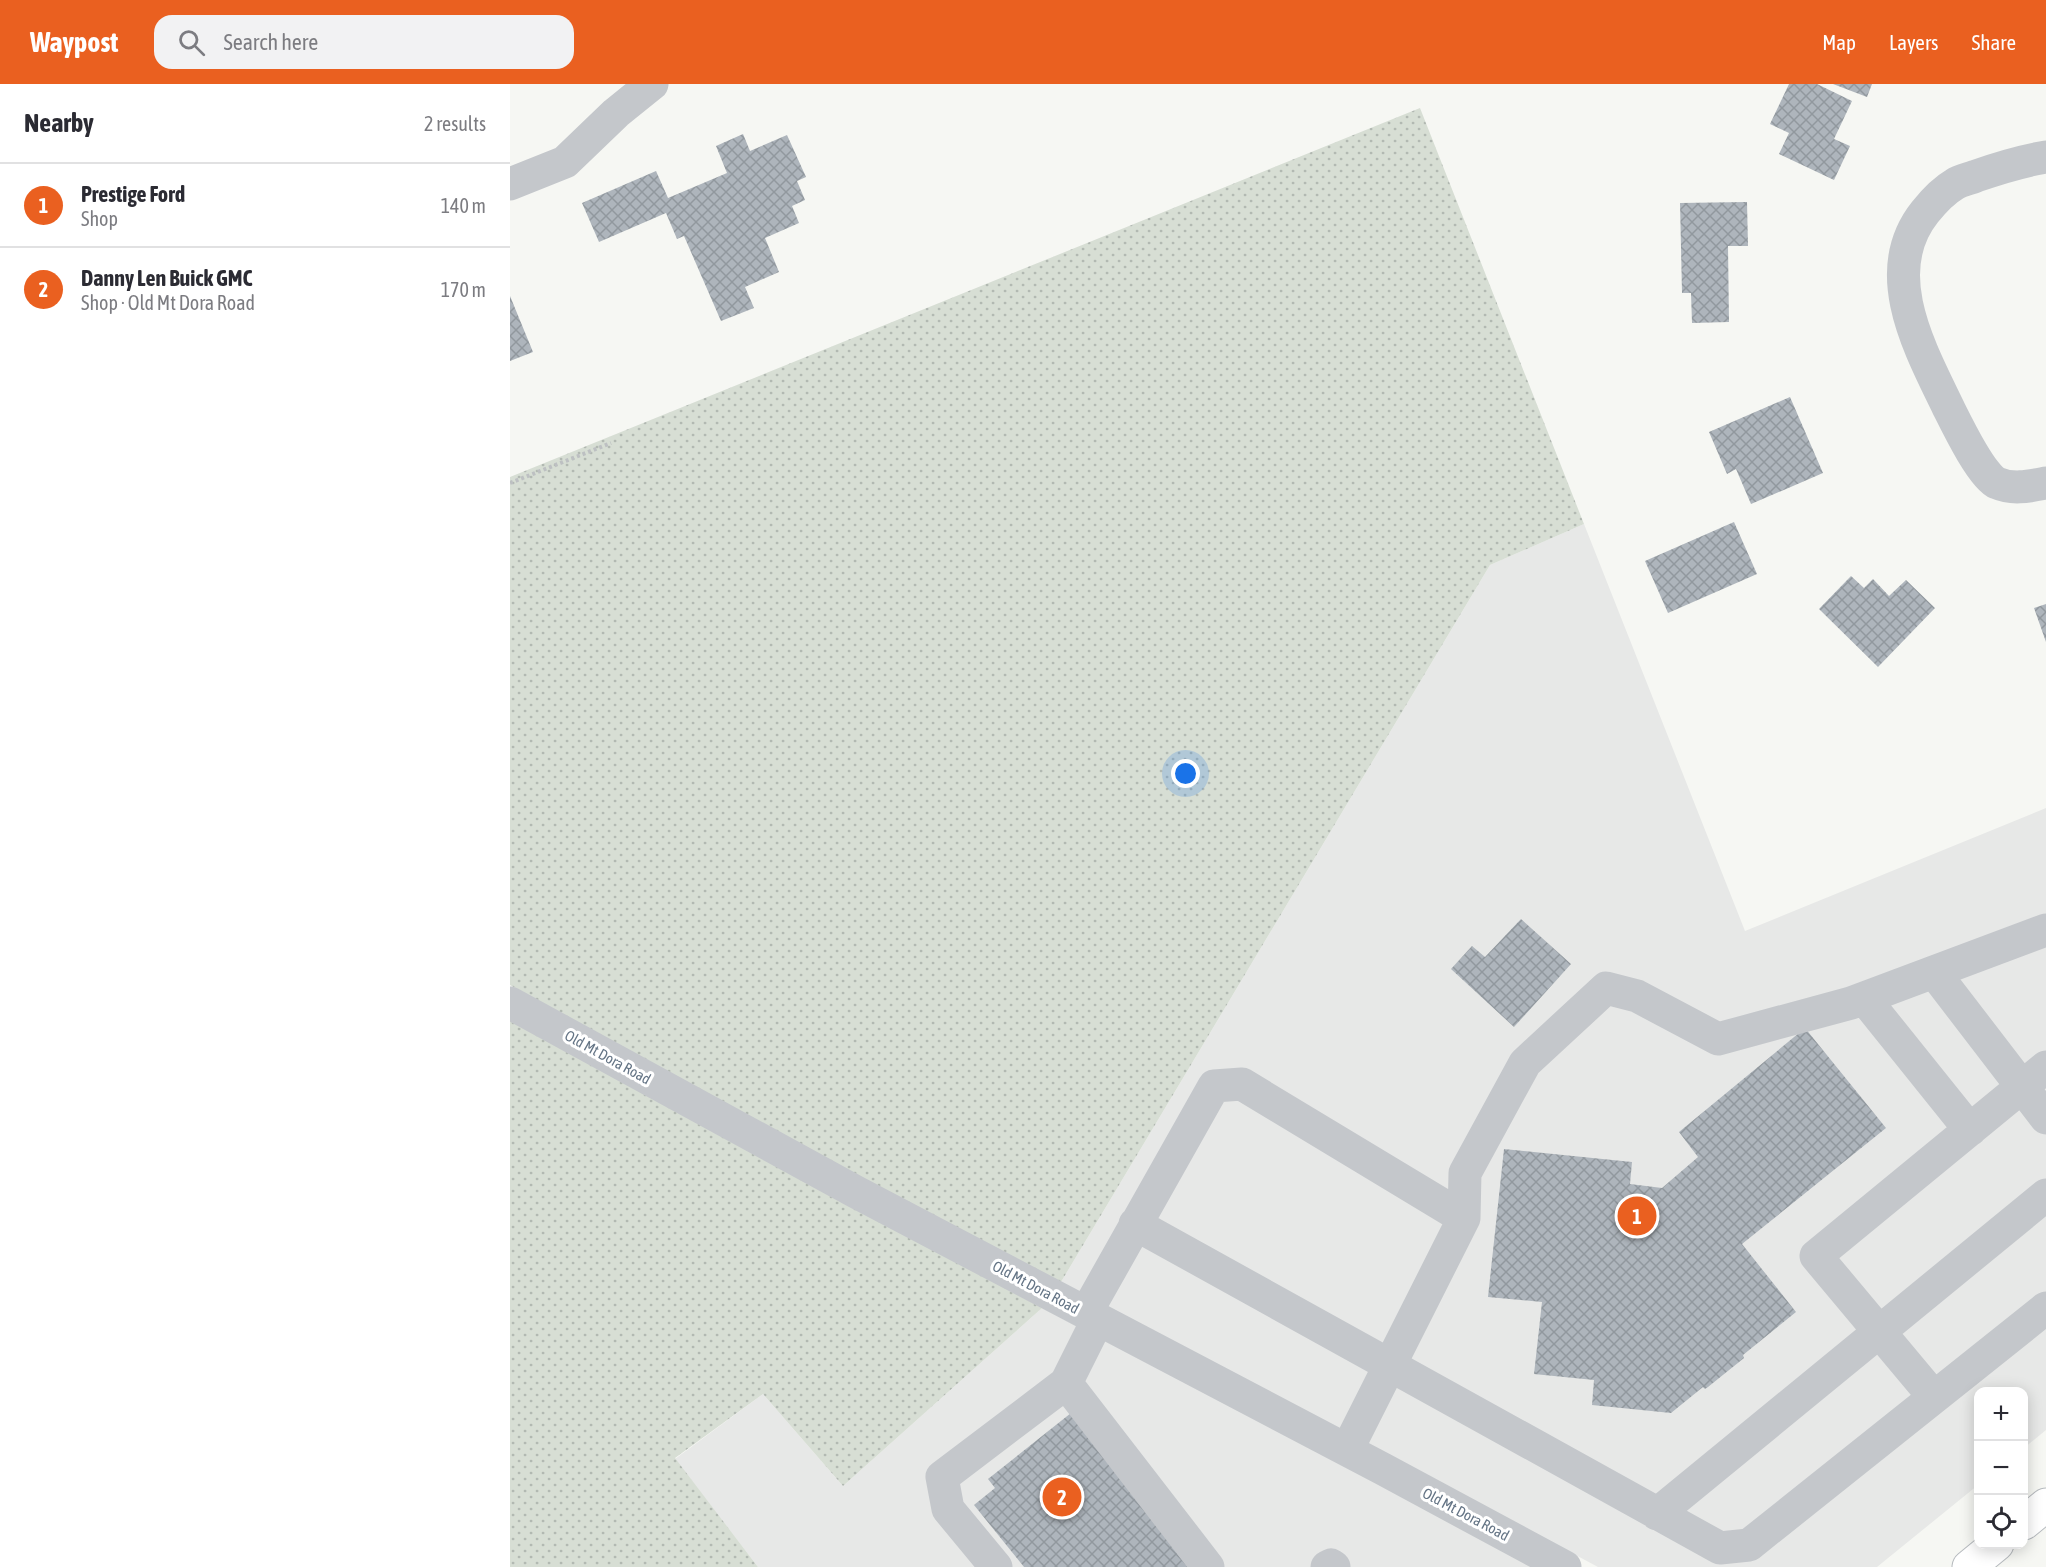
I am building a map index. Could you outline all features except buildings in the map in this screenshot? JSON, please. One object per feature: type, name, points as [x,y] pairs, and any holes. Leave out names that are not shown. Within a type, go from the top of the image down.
[{"type":"main road","points":[[2028,1521],[2046,1505]]},
{"type":"main road","points":[[1969,1567],[1992,1549]]},
{"type":"street","points":[[510,184],[565,162],[616,113],[652,84]]},
{"type":"street","points":[[2046,157],[2014,163],[1955,184],[1933,201],[1917,221],[1907,245],[1902,271],[1907,309],[1918,345],[1960,432],[1988,477],[1996,483],[2020,488],[2046,483]]},
{"type":"street","points":[[1347,1450],[1464,1218],[1465,1173],[1525,1063],[1606,988],[1637,996],[1718,1039],[1864,998],[2046,930]]},
{"type":"street","points":[[1934,972],[2034,1077],[2046,1118]]},
{"type":"street","points":[[1864,998],[1970,1130]]},
{"type":"street","name":"Old Mt Dora Road","points":[[510,1003],[856,1192],[1347,1450],[1561,1566]]},
{"type":"street","points":[[1934,1397],[1816,1256],[2034,1077]]},
{"type":"street","points":[[996,1567],[948,1509],[942,1477],[1066,1383],[1092,1316],[1135,1224],[1214,1086],[1242,1084],[1464,1218]]},
{"type":"street","points":[[1657,1514],[2046,1195]]},
{"type":"street","points":[[1135,1224],[1720,1548],[1749,1545],[2046,1308]]},
{"type":"street","points":[[1066,1383],[1208,1567]]},
{"type":"street","points":[[1327,1567],[1331,1565],[1334,1567]]},
{"type":"path","points":[[510,483],[611,443]]},
{"type":"shaded area","points":[[1420,108],[1584,524],[1490,565],[1061,1282],[861,1178],[510,985],[510,477]]},
{"type":"shaded area","points":[[1584,524],[1745,931],[2046,808],[2046,1430],[2028,1445],[2028,1387],[1974,1387],[1974,1488],[1877,1567],[1598,1567],[1061,1282],[1490,565]]},
{"type":"shaded area","points":[[510,1021],[1042,1308],[843,1486],[763,1394],[675,1458],[758,1567],[510,1567]]},
{"type":"shaded area","points":[[1042,1308],[1377,1483],[1532,1567],[758,1567],[675,1459],[763,1394],[843,1486]]},
{"type":"place","name":"Prestige Ford","points":[[1637,1216]]},
{"type":"place","name":"Danny Len Buick GMC","points":[[1062,1497]]}]
